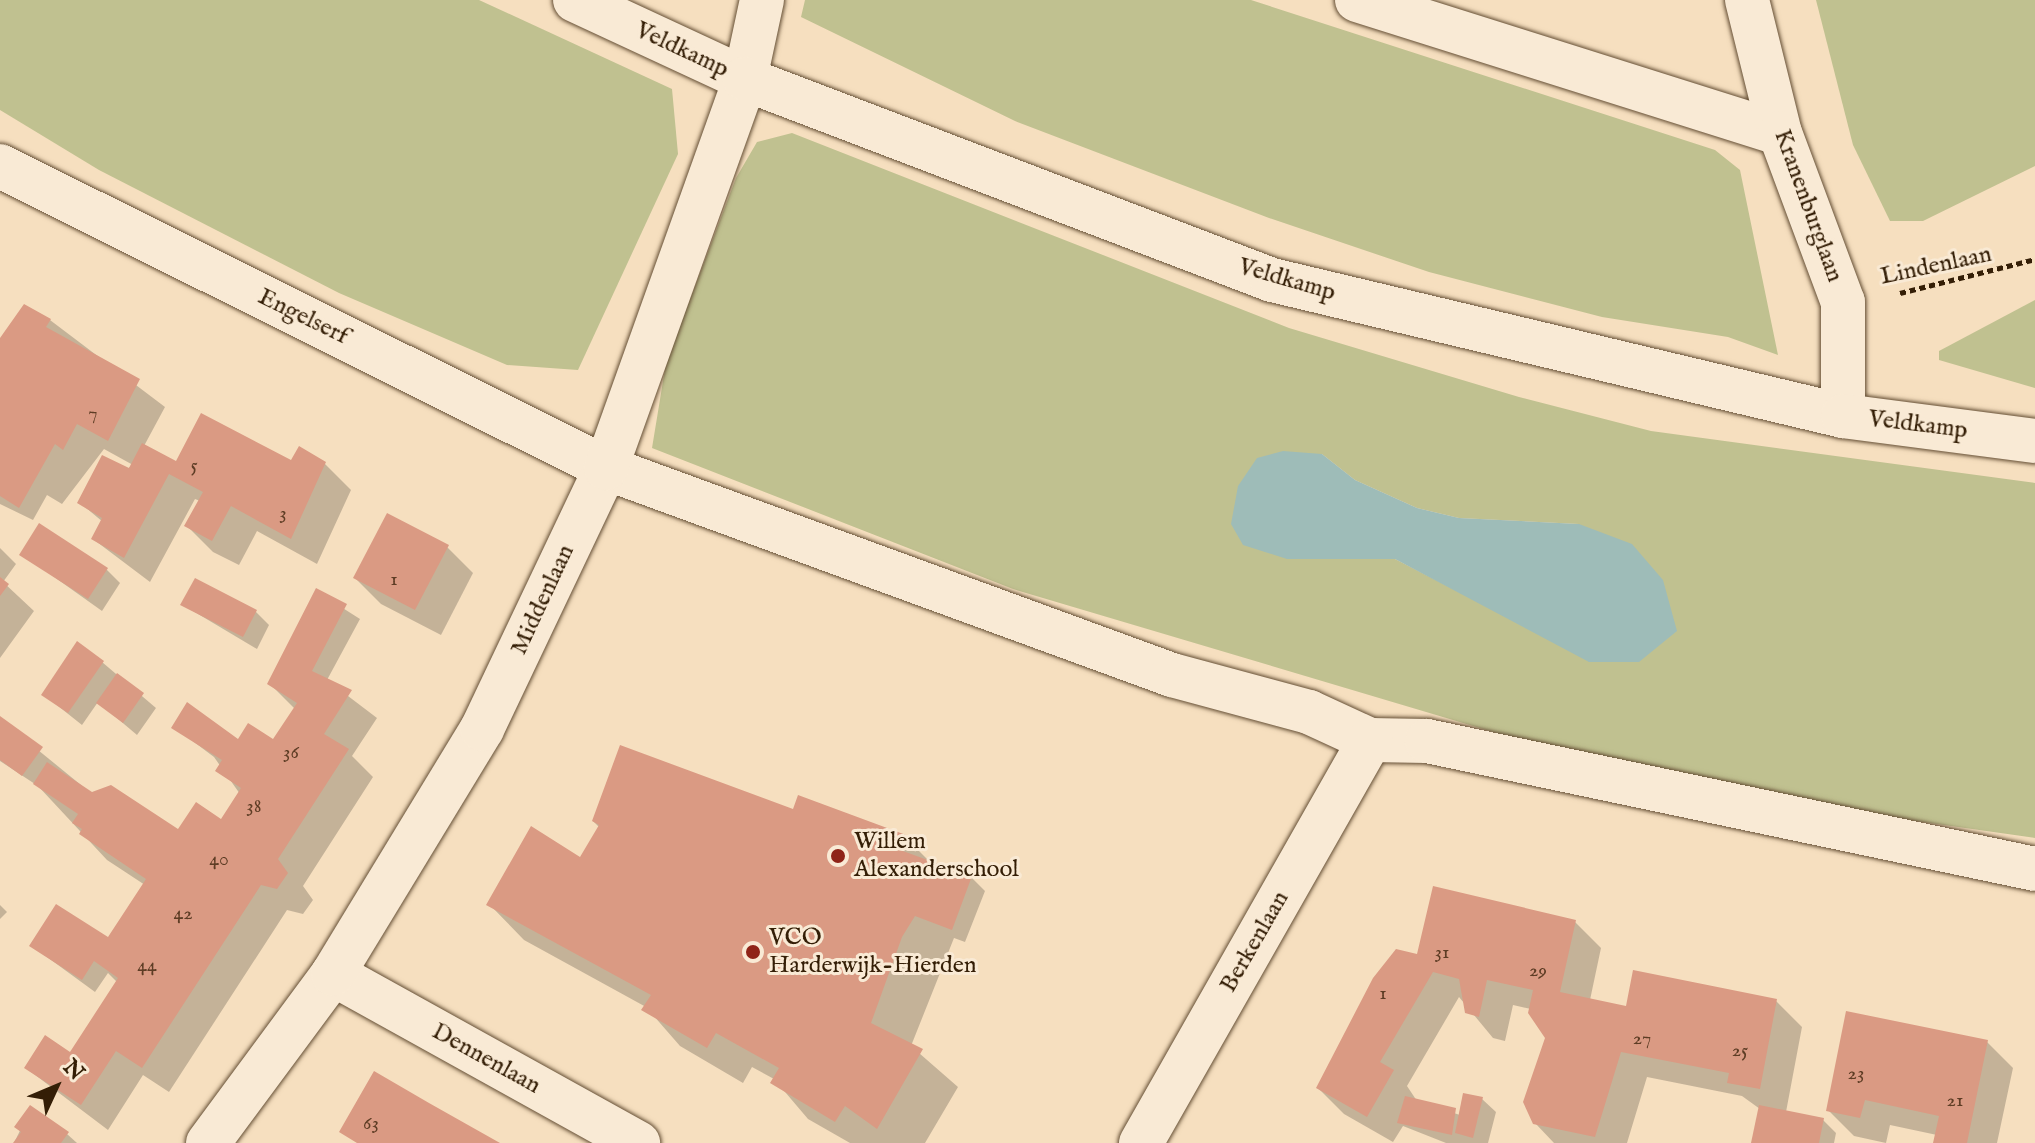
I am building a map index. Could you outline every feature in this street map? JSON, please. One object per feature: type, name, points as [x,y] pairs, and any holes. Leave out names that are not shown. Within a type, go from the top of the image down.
[{"type":"street","name":"Veldkamp","points":[[575,0],[745,79],[1272,280],[1843,416],[2035,441]]},
{"type":"street","name":"Middenlaan","points":[[208,1143],[333,974],[482,729],[606,468],[745,79],[762,0]]},
{"type":"street","points":[[1357,0],[1780,133]]},
{"type":"street","name":"Kranenburglaan","points":[[1747,0],[1780,133],[1843,302],[1843,416]]},
{"type":"street","name":"Engelserf","points":[[0,167],[606,468]]},
{"type":"street","points":[[606,468],[892,577],[1172,675],[1309,712],[1370,740],[1427,741],[2035,869]]},
{"type":"street","name":"Berkenlaan","points":[[1141,1143],[1370,740]]},
{"type":"street","name":"Dennenlaan","points":[[333,974],[638,1143]]},
{"type":"path","name":"Lindenlaan","points":[[1843,302],[1952,284],[2035,259]]},
{"type":"green space","points":[[0,0],[479,0],[672,89],[678,154],[578,370],[507,365],[339,293],[99,170],[0,110]]},
{"type":"green space","points":[[805,0],[1251,0],[1715,150],[1740,170],[1778,355],[1728,337],[1602,317],[1429,272],[1269,218],[1015,121],[801,17]]},
{"type":"green space","points":[[1816,0],[2035,0],[2035,166],[1923,221],[1890,221],[1853,145]]},
{"type":"green space","points":[[792,133],[1289,328],[1519,397],[1651,431],[2035,483],[2035,838],[1767,800],[1581,758],[1013,589],[652,448],[666,363],[736,178],[757,142]],"holes":[[[1322,454],[1355,480],[1417,508],[1459,518],[1579,524],[1455,590],[1395,559],[1287,559]]]},
{"type":"green space","points":[[2035,300],[2035,388],[1939,360],[1939,351]]},
{"type":"water","points":[[1283,451],[1322,454],[1355,480],[1417,508],[1459,518],[1579,524],[1632,544],[1663,580],[1677,631],[1639,662],[1589,662],[1395,559],[1287,559],[1243,545],[1231,524],[1238,486],[1257,458]]},
{"type":"building","points":[[24,304],[51,319],[46,327],[140,379],[108,441],[77,424],[63,450],[55,444],[19,508],[0,496],[0,338]]},
{"type":"building","points":[[201,413],[291,460],[299,446],[326,462],[291,539],[231,506],[212,541],[184,526],[203,492],[169,474],[124,558],[91,539],[102,518],[77,503],[102,455],[129,468],[142,443],[176,461]]},
{"type":"building","points":[[387,513],[449,545],[415,610],[353,578]]},
{"type":"building","points":[[39,523],[108,568],[88,599],[19,555]]},
{"type":"building","points":[[0,577],[9,584],[0,596]]},
{"type":"building","points":[[195,578],[257,610],[243,637],[180,605]]},
{"type":"building","points":[[316,588],[347,604],[312,671],[352,690],[324,734],[349,749],[278,859],[288,873],[277,889],[261,885],[142,1068],[116,1051],[81,1105],[24,1068],[45,1035],[70,1052],[118,978],[94,961],[82,980],[29,946],[56,904],[108,937],[146,879],[79,834],[82,829],[72,823],[78,814],[33,784],[47,762],[92,792],[111,785],[178,829],[196,802],[221,819],[241,788],[215,771],[222,760],[171,728],[187,702],[238,739],[248,723],[273,739],[297,703],[267,684]]},
{"type":"building","points":[[77,641],[104,661],[68,713],[41,695]]},
{"type":"building","points":[[117,673],[144,693],[123,723],[96,703]]},
{"type":"building","points":[[0,716],[43,747],[22,776],[0,760]]},
{"type":"building","points":[[620,745],[793,809],[798,795],[906,835],[900,850],[972,876],[952,930],[915,916],[902,937],[871,1023],[923,1049],[877,1129],[845,1106],[835,1122],[770,1083],[779,1068],[716,1033],[707,1048],[641,1010],[651,995],[486,905],[531,826],[580,857],[599,825],[592,821]]},
{"type":"building","points":[[1433,886],[1576,920],[1560,992],[1626,1006],[1633,970],[1777,999],[1760,1089],[1727,1083],[1729,1073],[1621,1052],[1595,1137],[1533,1124],[1523,1102],[1545,1038],[1528,1013],[1533,990],[1487,980],[1479,1017],[1465,1013],[1459,979],[1433,972],[1380,1062],[1394,1070],[1367,1117],[1316,1088],[1373,978],[1396,949],[1417,954]]},
{"type":"building","points":[[1846,1011],[1988,1040],[1967,1143],[1933,1143],[1939,1116],[1865,1100],[1860,1118],[1826,1111]]},
{"type":"building","points":[[374,1071],[500,1143],[357,1143],[339,1132]]},
{"type":"building","points":[[1463,1093],[1483,1097],[1473,1138],[1455,1133]]},
{"type":"building","points":[[1405,1096],[1456,1108],[1452,1135],[1397,1123]]},
{"type":"building","points":[[30,1105],[69,1132],[61,1143],[13,1143],[21,1132],[14,1127]]},
{"type":"building","points":[[1759,1105],[1824,1118],[1819,1143],[1751,1143]]},
{"type":"place","name":"Willem Alexanderschool","points":[[838,856]]},
{"type":"place","name":"VCO Harderwijk-Hierden","points":[[753,952]]}]
